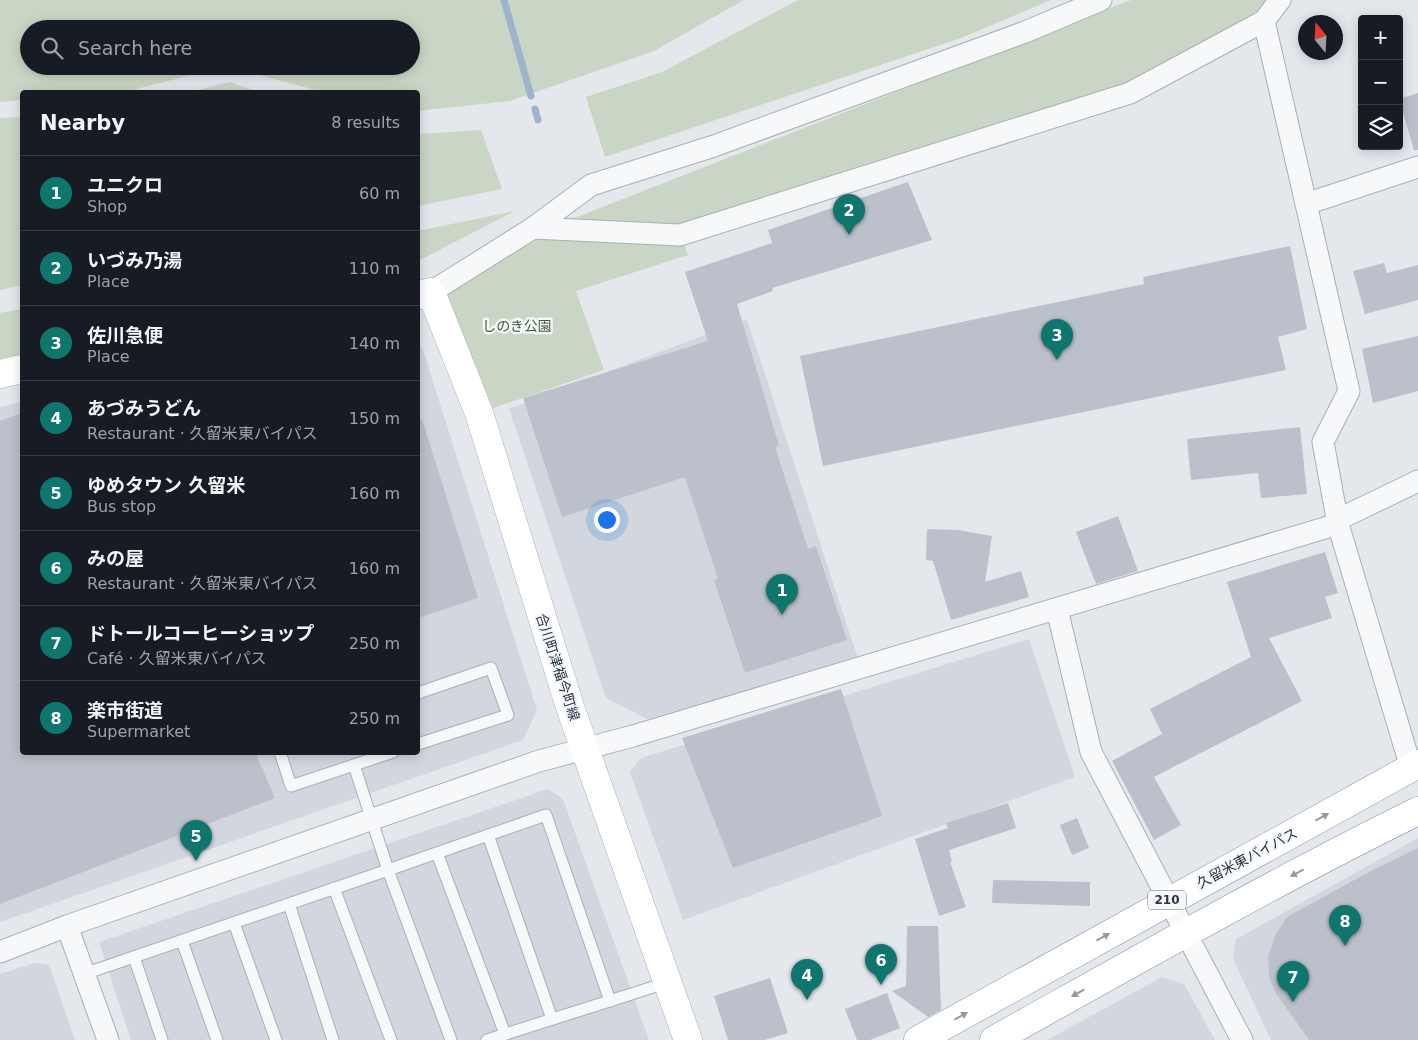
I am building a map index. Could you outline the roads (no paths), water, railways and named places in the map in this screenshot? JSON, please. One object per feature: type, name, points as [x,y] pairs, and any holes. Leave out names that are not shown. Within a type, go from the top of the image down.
[{"type":"main road","name":"合川町津福今町線","points":[[424,294],[479,413],[596,787],[669,982],[688,1040]]},
{"type":"main road","points":[[0,374],[20,369]]},
{"type":"main road","name":"久留米東バイパス","points":[[918,1040],[1167,900],[1414,766]]},
{"type":"main road","name":"210","points":[[994,1040],[1344,847],[1418,811]]},
{"type":"street","points":[[424,294],[533,228],[591,185],[714,146],[1025,32],[1101,0]]},
{"type":"street","points":[[533,228],[680,235],[1130,93],[1264,21],[1280,0]]},
{"type":"street","points":[[1264,21],[1349,391],[1323,442],[1338,522],[1414,766]]},
{"type":"street","points":[[1306,204],[1418,167]]},
{"type":"street","points":[[0,952],[67,926],[531,764],[643,733],[1057,610],[1338,522],[1418,481]]},
{"type":"street","points":[[1057,610],[1091,752],[1242,1040]]},
{"type":"street","points":[[67,926],[108,1040]]},
{"type":"lane","points":[[420,692],[490,668],[508,715],[420,743]]},
{"type":"lane","points":[[281,755],[291,786],[384,755]]},
{"type":"lane","points":[[354,765],[388,870],[450,1040]]},
{"type":"lane","points":[[84,974],[546,815],[610,1000]]},
{"type":"lane","points":[[488,835],[552,1019]]},
{"type":"lane","points":[[437,853],[505,1034]]},
{"type":"lane","points":[[334,888],[391,1040]]},
{"type":"lane","points":[[289,904],[333,1040]]},
{"type":"lane","points":[[234,923],[276,1040]]},
{"type":"lane","points":[[182,940],[218,1040]]},
{"type":"lane","points":[[134,957],[162,1040]]},
{"type":"lane","points":[[487,1040],[669,982]]},
{"type":"waterway","points":[[504,0],[531,96]]},
{"type":"waterway","points":[[535,109],[538,120]]},
{"type":"place","name":"いづみ乃湯","points":[[849,235]]},
{"type":"place","name":"佐川急便","points":[[1057,360]]},
{"type":"place","name":"ユニクロ","points":[[782,615]]},
{"type":"place","name":"ゆめタウン 久留米","points":[[196,861]]},
{"type":"place","name":"楽市街道","points":[[1345,946]]},
{"type":"place","name":"みの屋","points":[[881,985]]},
{"type":"place","name":"あづみうどん","points":[[807,1000]]},
{"type":"place","name":"ドトールコーヒーショップ","points":[[1293,1002]]},
{"type":"park label","name":"しのき公園","points":[[517,326]]}]
